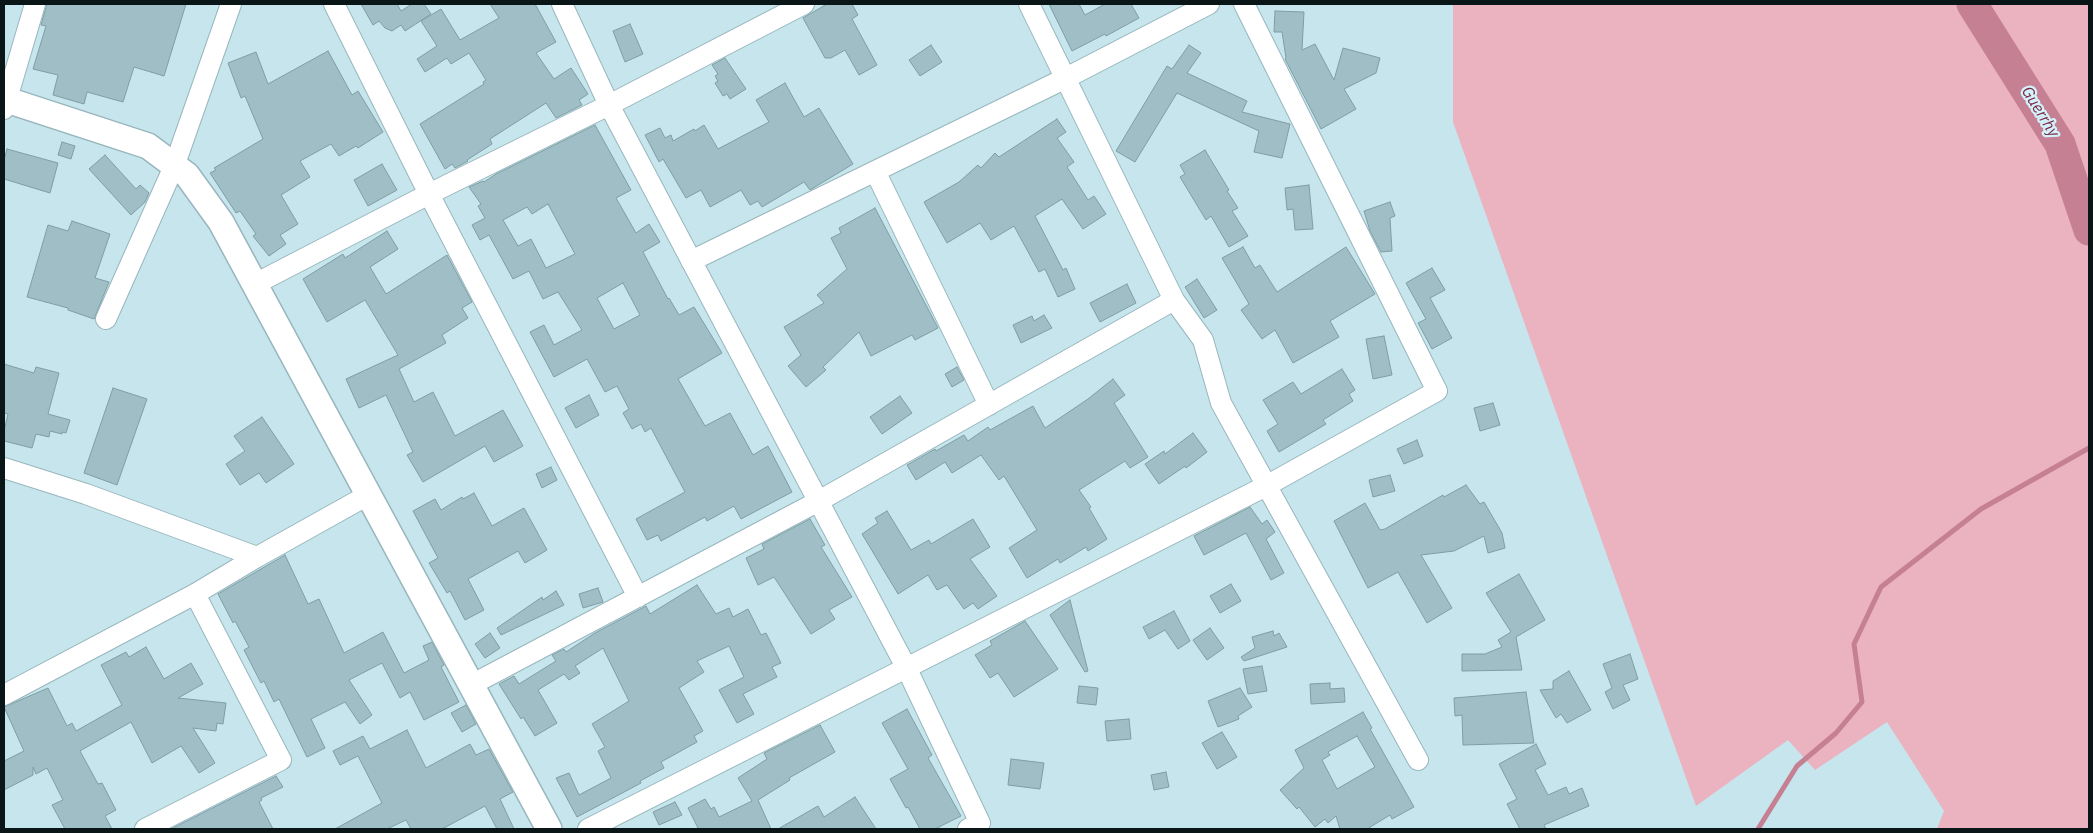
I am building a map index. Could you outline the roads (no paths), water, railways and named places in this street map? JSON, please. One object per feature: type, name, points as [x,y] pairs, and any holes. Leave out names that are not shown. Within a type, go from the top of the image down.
[{"type":"street","points":[[35,4],[5,103],[148,146],[175,164],[187,175],[221,222],[549,829]]},
{"type":"street","points":[[106,320],[175,164],[231,4]]},
{"type":"street","points":[[334,4],[429,194],[638,597]]},
{"type":"street","points":[[562,4],[609,105],[817,502],[906,667],[980,823],[968,829]]},
{"type":"street","points":[[255,284],[804,4]]},
{"type":"street","points":[[1029,4],[1174,300],[1203,340],[1221,404],[1418,760]]},
{"type":"street","points":[[691,261],[1066,78],[1209,4]]},
{"type":"street","points":[[588,829],[1266,486],[1437,391],[1244,4]]},
{"type":"street","points":[[875,171],[989,405]]},
{"type":"street","points":[[471,685],[817,502],[1174,300]]},
{"type":"street","points":[[4,468],[86,494],[257,557]]},
{"type":"street","points":[[4,695],[195,594],[368,495]]},
{"type":"street","points":[[145,829],[281,760],[195,594]]},
{"type":"waterway","name":"Guerrhy","points":[[1972,4],[2060,144],[2089,230]]},
{"type":"waterway","points":[[1758,829],[1797,766],[1836,733],[1862,702],[1854,644],[1881,587],[1981,509],[2089,448]]}]
